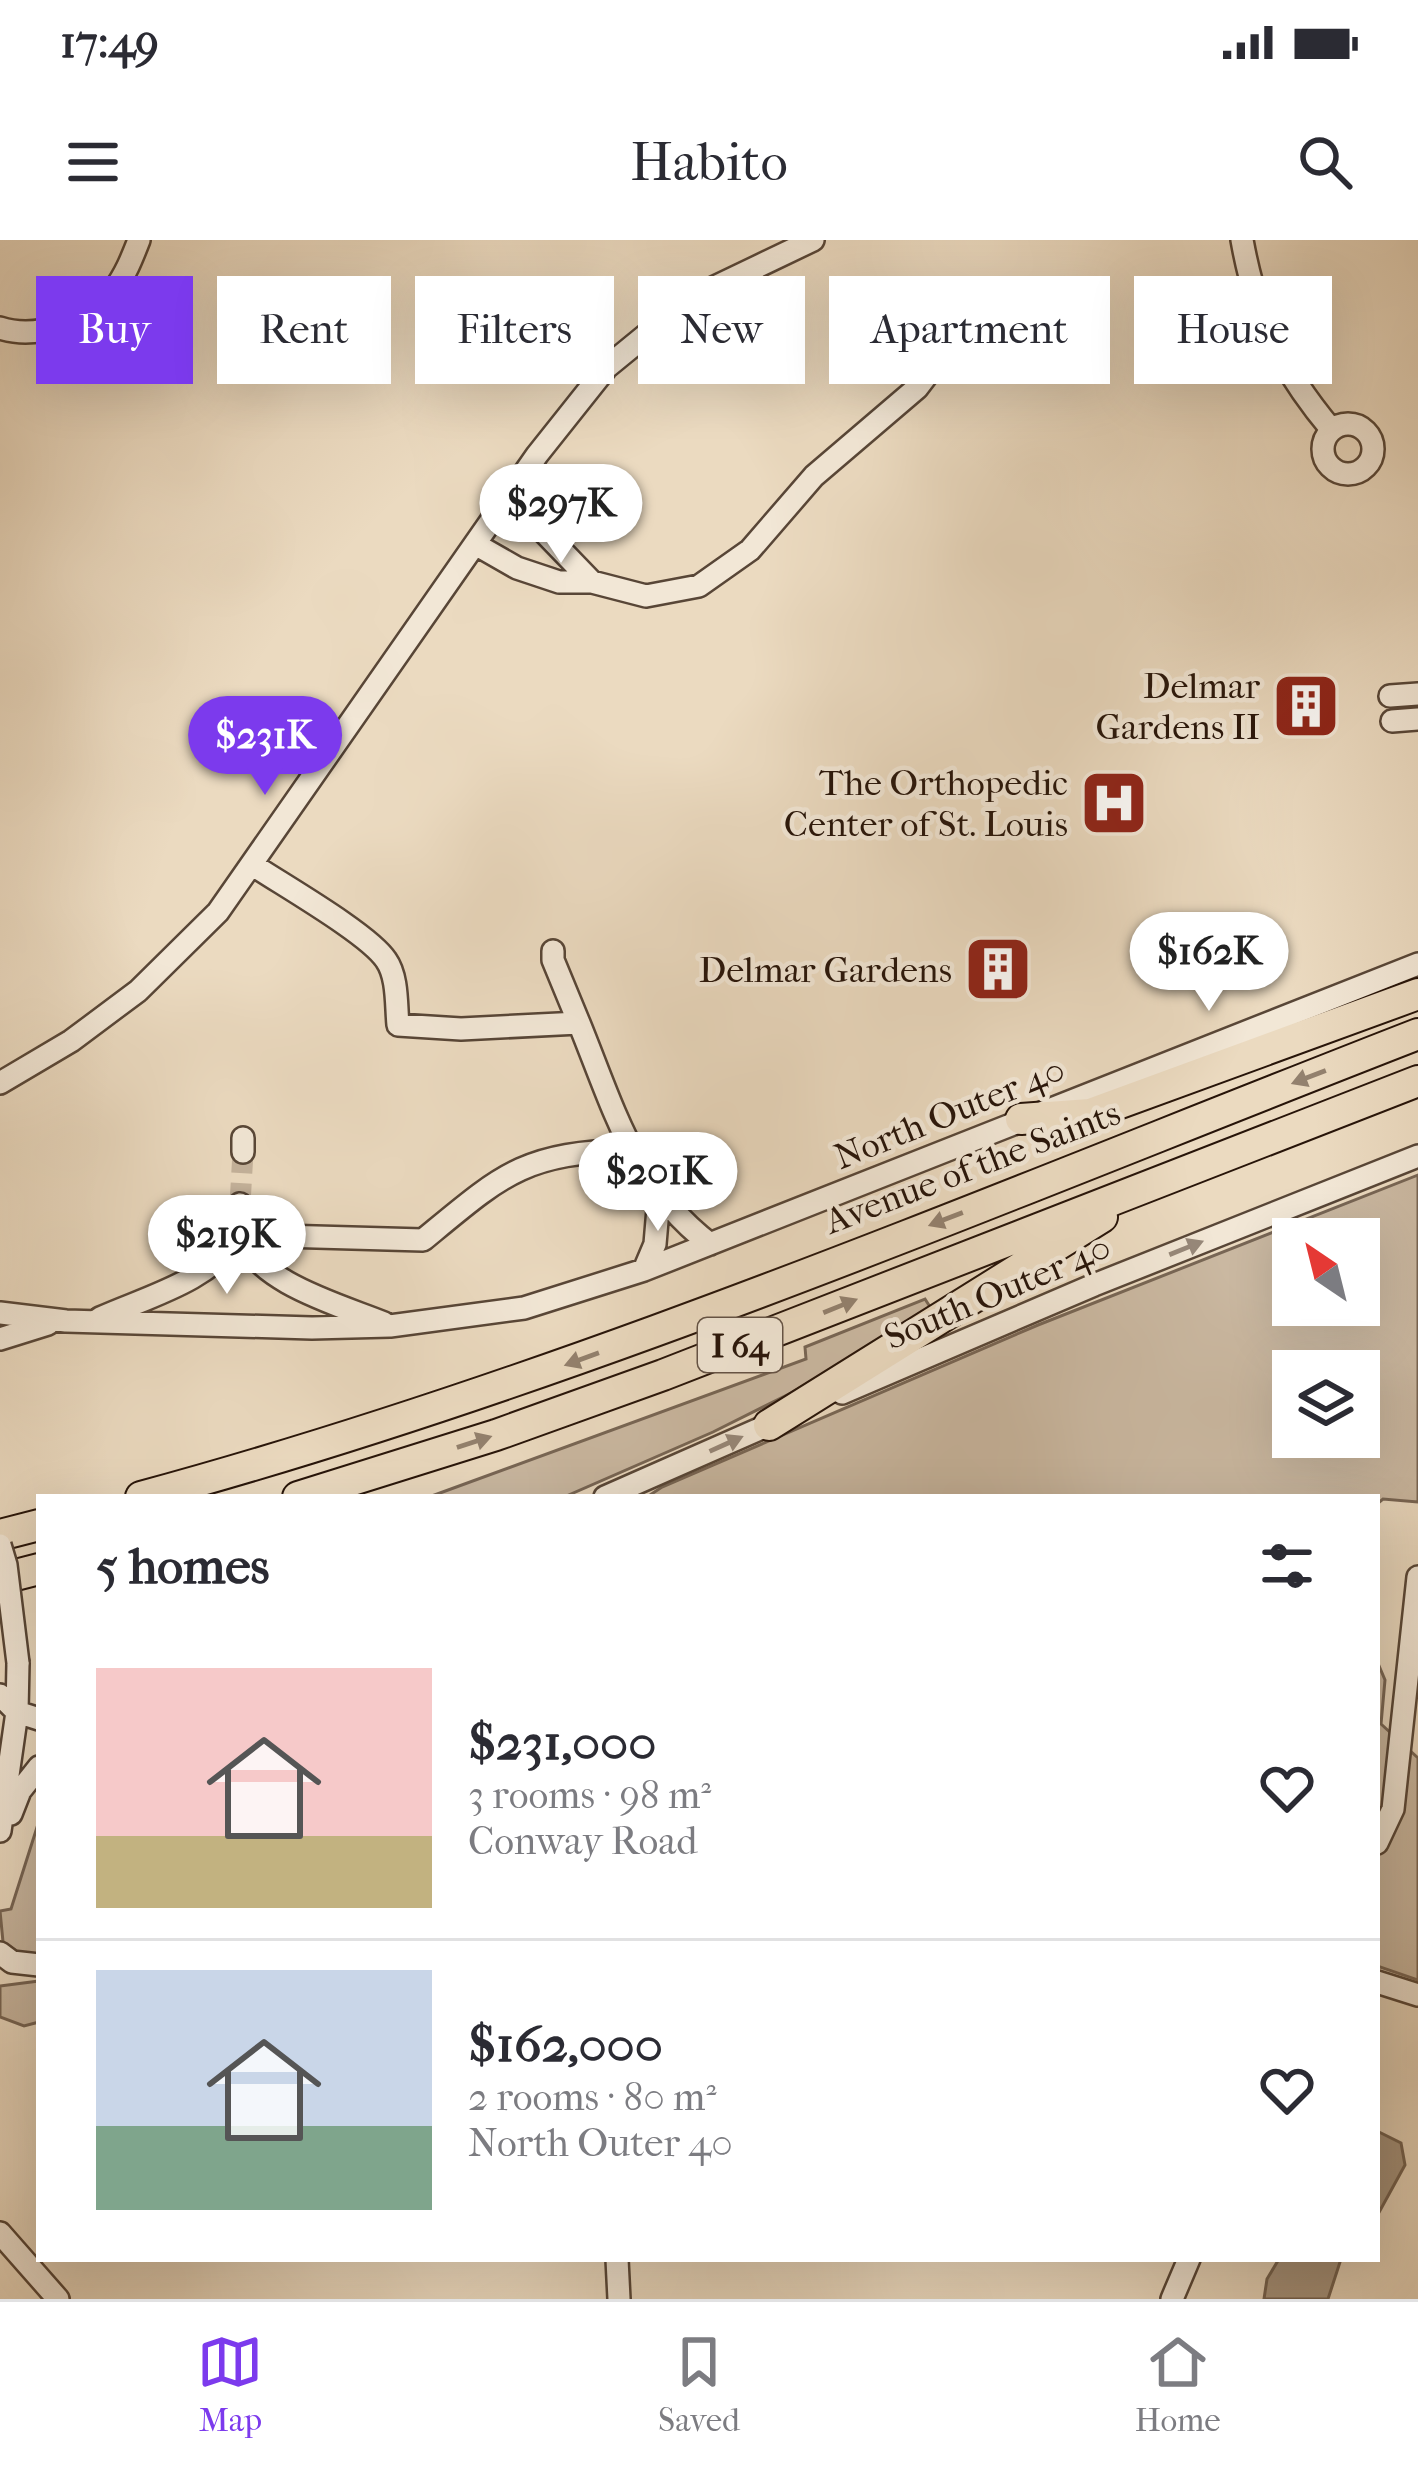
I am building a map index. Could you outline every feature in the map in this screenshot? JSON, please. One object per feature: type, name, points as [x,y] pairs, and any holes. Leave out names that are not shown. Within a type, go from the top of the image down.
[{"type":"highway","points":[[1022,1119],[1090,1114],[1418,994]]},
{"type":"highway","name":"Avenue of the Saints","points":[[151,1494],[392,1424],[595,1354],[1418,1034]]},
{"type":"highway","name":"I 64","points":[[308,1494],[627,1388],[1418,1081]]},
{"type":"highway","points":[[769,1425],[1153,1184]]},
{"type":"highway","points":[[0,1535],[36,1526]]},
{"type":"highway","points":[[0,1580],[36,1570]]},
{"type":"street","points":[[0,328],[29,332],[66,323],[92,310],[112,294],[139,240]]},
{"type":"street","points":[[0,1083],[71,1041],[138,991],[218,912],[508,495],[575,402],[607,367],[715,287],[813,240]]},
{"type":"street","points":[[1242,240],[1266,333],[1331,429]]},
{"type":"street","points":[[475,544],[517,568],[559,582],[592,582],[646,596],[699,586],[750,550],[814,476],[920,384]]},
{"type":"street","points":[[508,495],[592,582]]},
{"type":"street","points":[[517,568],[541,544],[542,530]]},
{"type":"street","points":[[1390,696],[1418,694]]},
{"type":"street","points":[[1392,721],[1418,719]]},
{"type":"street","points":[[254,865],[370,944],[387,961],[398,1025],[461,1029],[580,1023]]},
{"type":"street","points":[[554,951],[553,960],[630,1150],[659,1197],[710,1244]]},
{"type":"street","name":"North Outer 40","points":[[0,1313],[66,1321],[312,1328],[390,1326],[524,1308],[644,1270],[1418,964]]},
{"type":"street","points":[[242,1234],[423,1240],[490,1184],[522,1166],[553,1156],[630,1150]]},
{"type":"street","name":"South Outer 40","points":[[612,1494],[1094,1285],[1418,1156]]},
{"type":"street","points":[[644,1270],[655,1244],[659,1197]]},
{"type":"street","points":[[240,1204],[242,1234],[251,1251],[289,1284],[390,1326]]},
{"type":"street","points":[[96,1320],[176,1288],[226,1256],[242,1234]]},
{"type":"street","points":[[0,1340],[18,1331],[66,1321]]},
{"type":"street","points":[[0,1545],[28,1716],[0,1831]]},
{"type":"street","points":[[1380,1837],[1393,1809],[1418,1577]]},
{"type":"street","points":[[0,1695],[28,1716]]},
{"type":"street","points":[[0,1842],[20,1791],[36,1771]]},
{"type":"street","points":[[0,1953],[12,1962],[36,1966]]},
{"type":"street","points":[[0,1978],[36,1967]]},
{"type":"street","points":[[1380,1983],[1418,1995]]},
{"type":"street","points":[[0,2233],[33,2257],[58,2299]]},
{"type":"street","points":[[617,2262],[619,2299]]},
{"type":"street","points":[[1172,2299],[1188,2262]]},
{"type":"shaded area","points":[[1418,1175],[1418,1502],[1380,1502],[1380,1494],[652,1494],[1038,1325],[1272,1233],[1272,1326],[1380,1326],[1380,1218],[1309,1218]]},
{"type":"shaded area","points":[[925,1299],[932,1310],[791,1393],[571,1494],[437,1494],[806,1359],[805,1347]]},
{"type":"shaded area","points":[[1380,1668],[1385,1680],[1381,1724],[1418,1758],[1418,1980],[1380,1967]]},
{"type":"shaded area","points":[[36,1830],[36,1956],[27,1958],[3,1942],[0,1911],[11,1909]]},
{"type":"shaded area","points":[[36,1981],[36,2023],[24,2026],[0,2017],[0,1986]]},
{"type":"shaded area","points":[[1380,2132],[1401,2143],[1405,2165],[1380,2211]]},
{"type":"shaded area","points":[[1277,2262],[1340,2262],[1328,2299],[1264,2299],[1267,2279]]},
{"type":"tunnel","points":[[240,1204],[243,1152]]},
{"type":"place","name":"Delmar Gardens II","points":[[1306,706]]},
{"type":"place","name":"The Orthopedic Center of St. Louis","points":[[1114,803]]},
{"type":"place","name":"Delmar Gardens","points":[[998,969]]}]
